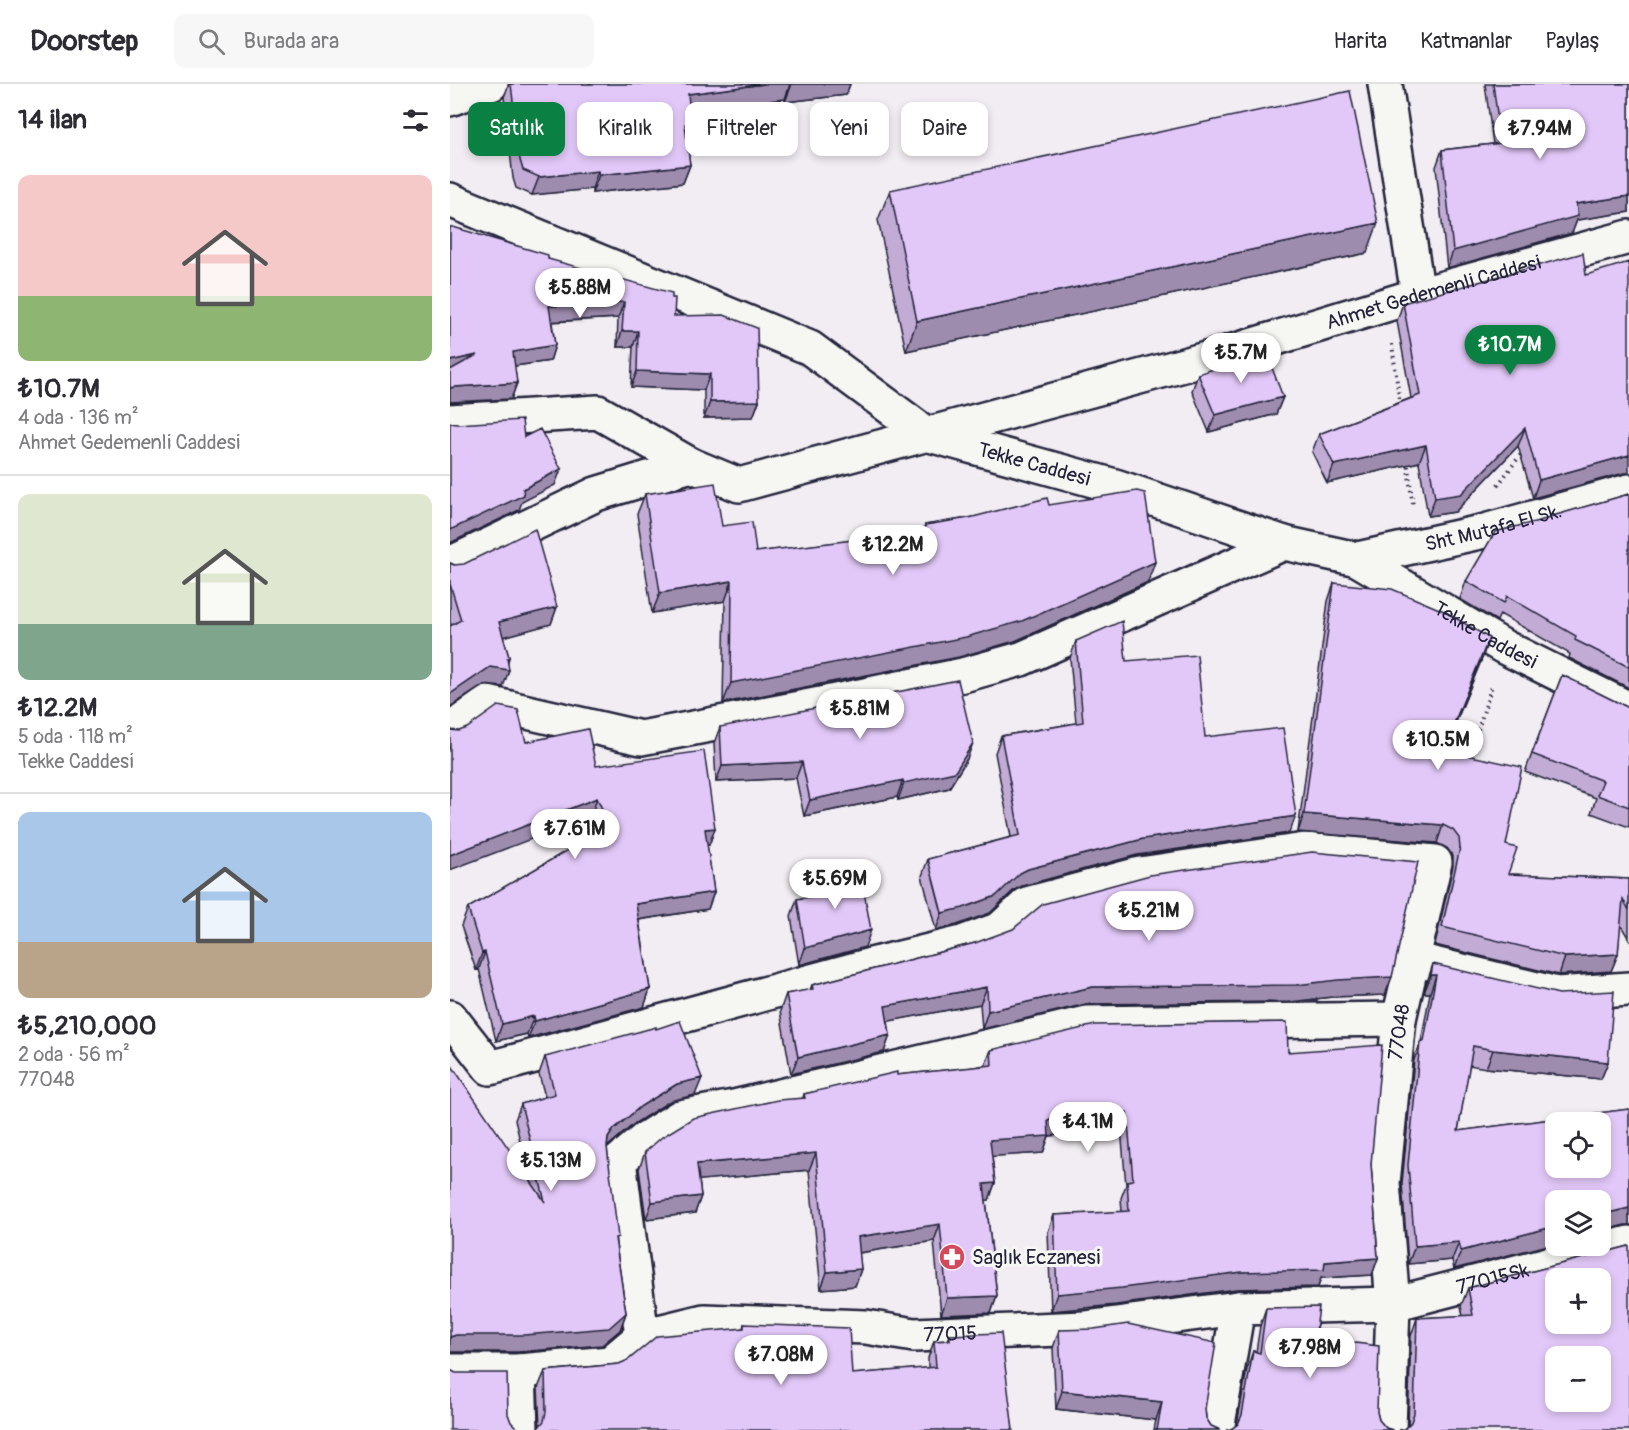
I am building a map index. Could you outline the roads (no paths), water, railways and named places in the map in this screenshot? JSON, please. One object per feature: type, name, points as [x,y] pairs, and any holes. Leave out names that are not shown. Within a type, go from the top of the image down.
[{"type":"street","points":[[450,99],[491,84]]},
{"type":"street","points":[[1385,84],[1418,296]]},
{"type":"street","name":"Tekke Caddesi","points":[[450,200],[810,348],[926,434],[1115,486],[1284,543],[1357,559],[1504,647],[1629,709]]},
{"type":"street","name":"Ahmet Gedemenli Caddesi","points":[[450,421],[598,412],[691,465],[739,484],[1217,356],[1418,296],[1629,237]]},
{"type":"street","points":[[450,564],[596,494],[691,465]]},
{"type":"street","name":"Sht Mutafa El Sk.","points":[[1357,559],[1460,537],[1629,490]]},
{"type":"street","points":[[450,730],[488,703],[641,738],[963,675],[1021,659],[1284,543]]},
{"type":"street","name":"77048","points":[[450,1017],[490,1068],[871,965],[962,943],[1000,929],[1027,904],[1140,874],[1305,850],[1435,862],[1399,1019],[1383,1183],[1393,1304],[1389,1430]]},
{"type":"street","points":[[1413,959],[1557,994],[1629,989]]},
{"type":"street","points":[[642,1336],[619,1161],[645,1139],[680,1118],[1086,1023],[1399,1019]]},
{"type":"street","name":"77015Sk","points":[[1393,1304],[1629,1243]]},
{"type":"street","name":"77015","points":[[450,1371],[519,1371],[610,1363],[642,1336],[704,1321],[866,1328],[914,1335],[1085,1328],[1238,1308],[1393,1304]]},
{"type":"street","points":[[1217,1430],[1238,1308]]},
{"type":"street","points":[[519,1371],[521,1430]]},
{"type":"place","name":"Saglık Eczanesi","points":[[952,1257]]}]
